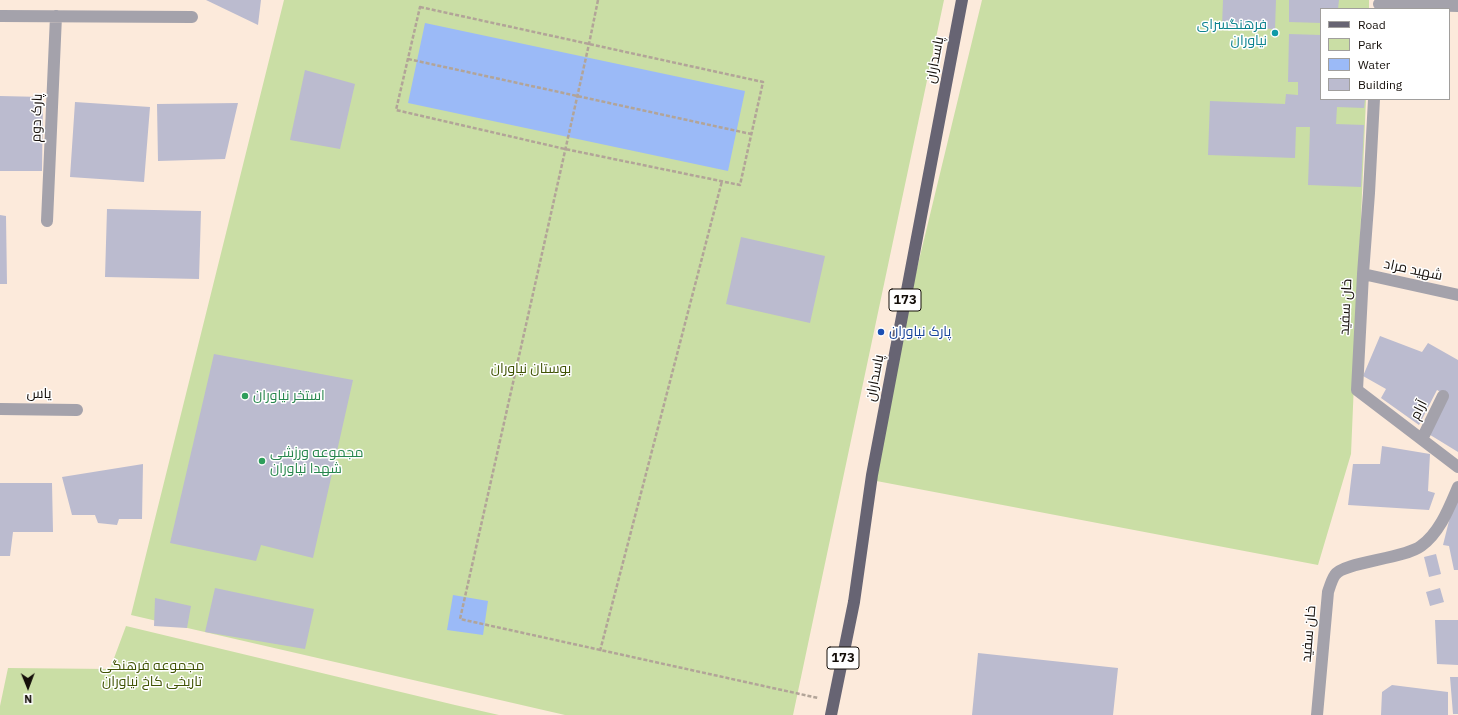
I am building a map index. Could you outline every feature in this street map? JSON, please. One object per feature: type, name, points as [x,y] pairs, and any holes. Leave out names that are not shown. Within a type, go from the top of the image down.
[{"type":"main road","name":"پاسداران","points":[[831,715],[854,602],[873,468],[962,0]]},
{"type":"street","points":[[1379,4],[1458,6]]},
{"type":"street","points":[[0,16],[192,17]]},
{"type":"street","name":"پارک دوم","points":[[48,221],[56,16]]},
{"type":"street","name":"خان سفید","points":[[1374,100],[1357,390],[1422,438],[1458,467]]},
{"type":"street","name":"شهید مراد","points":[[1363,274],[1458,295]]},
{"type":"street","name":"آرام","points":[[1422,438],[1443,396]]},
{"type":"street","name":"یاس","points":[[0,409],[78,410]]},
{"type":"street","name":"خان سفید","points":[[1317,715],[1328,592],[1335,574],[1345,568],[1388,558],[1420,548],[1432,536],[1447,511],[1458,487]]},
{"type":"path","points":[[598,0],[460,620],[834,702]]},
{"type":"path","points":[[420,7],[589,44],[763,82],[740,185],[565,149],[396,110],[420,7]]},
{"type":"path","points":[[408,59],[751,134]]},
{"type":"path","points":[[600,650],[722,181]]},
{"type":"green space","name":"بوستان نیاوران","points":[[284,0],[944,0],[793,715],[565,715],[131,615]]},
{"type":"green space","name":"فرهنگسرای نیاوران","points":[[982,0],[1369,0],[1369,8],[1320,8],[1320,100],[1366,100],[1351,454],[1318,565],[866,479]]},
{"type":"green space","name":"مجموعه فرهنگی تاریخی کاخ نیاوران","points":[[126,626],[499,715],[0,715],[0,706],[8,668],[110,669]]},
{"type":"water","points":[[425,23],[745,91],[728,171],[408,103]]},
{"type":"water","points":[[453,595],[488,601],[483,635],[447,630]]},
{"type":"building","points":[[206,0],[261,0],[258,25]]},
{"type":"building","points":[[1223,0],[1276,0],[1275,29],[1222,27]]},
{"type":"building","points":[[1289,0],[1339,0],[1338,8],[1320,8],[1320,23],[1289,22]]},
{"type":"building","points":[[1289,34],[1320,35],[1320,100],[1365,100],[1364,108],[1337,107],[1336,124],[1364,125],[1361,187],[1308,185],[1310,127],[1296,127],[1295,158],[1208,155],[1210,101],[1285,104],[1286,94],[1298,95],[1298,82],[1288,82]]},
{"type":"building","points":[[305,70],[355,84],[340,149],[290,140]]},
{"type":"building","points":[[0,96],[43,97],[42,171],[0,171]]},
{"type":"building","points":[[75,102],[150,107],[144,182],[70,177]]},
{"type":"building","points":[[238,103],[225,159],[158,161],[157,104]]},
{"type":"building","points":[[107,209],[201,211],[199,279],[105,277]]},
{"type":"building","points":[[0,215],[6,216],[7,284],[0,284]]},
{"type":"building","points":[[741,237],[825,256],[810,323],[726,304]]},
{"type":"building","points":[[1380,336],[1422,352],[1428,343],[1458,360],[1458,452],[1427,433],[1448,396],[1437,390],[1419,425],[1381,398],[1386,389],[1363,376]]},
{"type":"building","name":"مجموعه ورزشی شهدا نیاوران","points":[[214,354],[353,380],[313,558],[261,545],[256,561],[170,543]]},
{"type":"building","points":[[1382,446],[1430,454],[1428,491],[1435,493],[1429,510],[1348,505],[1353,464],[1380,464]]},
{"type":"building","points":[[143,464],[142,519],[119,519],[117,525],[98,523],[95,515],[72,515],[62,477]]},
{"type":"building","points":[[0,483],[52,483],[53,532],[13,532],[10,556],[0,556]]},
{"type":"building","points":[[1458,500],[1458,570],[1454,570],[1449,546],[1443,545],[1452,509]]},
{"type":"building","points":[[1436,554],[1441,574],[1429,577],[1424,557]]},
{"type":"building","points":[[215,588],[314,609],[305,649],[205,632]]},
{"type":"building","points":[[1440,588],[1444,602],[1430,606],[1426,592]]},
{"type":"building","points":[[155,598],[191,606],[187,628],[154,626]]},
{"type":"building","points":[[1435,620],[1458,620],[1458,665],[1437,664]]},
{"type":"building","points":[[978,653],[1118,668],[1113,715],[972,715]]},
{"type":"building","points":[[1450,677],[1458,677],[1458,714],[1453,714]]},
{"type":"building","points":[[1392,685],[1448,692],[1448,715],[1381,715],[1382,692]]},
{"type":"place","name":"فرهنگسرای نیاوران","points":[[1275,33]]},
{"type":"place","name":"پارک نیاوران","points":[[881,332]]},
{"type":"place","name":"استخر نیاوران","points":[[245,396]]},
{"type":"place","name":"مجموعه ورزشی شهدا نیاوران","points":[[262,461]]}]
